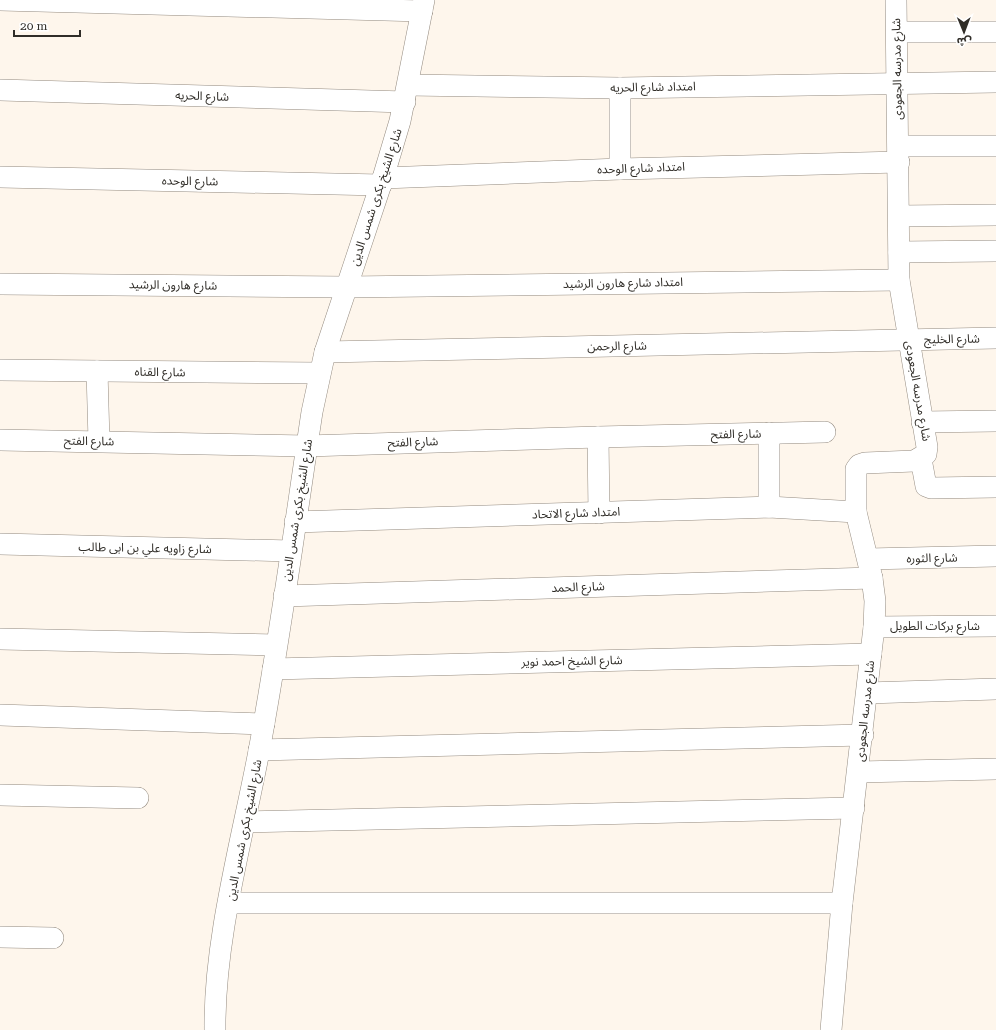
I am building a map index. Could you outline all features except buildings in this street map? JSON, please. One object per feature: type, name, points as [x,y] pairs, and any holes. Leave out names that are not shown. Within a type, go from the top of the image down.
[{"type":"street","points":[[0,0],[423,5]]},
{"type":"street","name":"شارع مدرسه الجعودى","points":[[831,1030],[842,904],[863,735],[874,627],[875,601],[870,569],[861,539],[856,512],[856,469],[859,465],[865,463],[914,461],[921,459],[926,454],[927,447],[899,280],[899,154],[896,0]]},
{"type":"street","name":"شارع الشيخ بكرى شمس الدين","points":[[215,1030],[216,985],[229,902],[264,724],[307,446],[320,373],[325,352],[382,182],[406,94],[423,5]]},
{"type":"street","points":[[896,32],[996,32]]},
{"type":"street","name":"امتداد شارع الحريه","points":[[406,94],[897,82],[996,82]]},
{"type":"street","points":[[620,88],[620,169]]},
{"type":"street","name":"شارع الحريه","points":[[0,90],[406,94]]},
{"type":"street","name":"امتداد شارع الوحده","points":[[382,182],[899,154],[996,146]]},
{"type":"street","name":"شارع الوحده","points":[[0,177],[382,182]]},
{"type":"street","points":[[899,216],[996,215]]},
{"type":"street","points":[[899,252],[996,251]]},
{"type":"street","name":"امتداد شارع هارون الرشيد","points":[[347,287],[899,280]]},
{"type":"street","name":"شارع هارون الرشيد","points":[[0,284],[347,287]]},
{"type":"street","name":"شارع الخليج","points":[[909,339],[996,338]]},
{"type":"street","name":"شارع الرحمن","points":[[325,352],[909,339]]},
{"type":"street","name":"شارع القناه","points":[[0,370],[320,373]]},
{"type":"street","points":[[97,371],[99,441]]},
{"type":"street","points":[[922,422],[996,421]]},
{"type":"street","name":"شارع الفتح","points":[[0,440],[307,446],[825,432]]},
{"type":"street","points":[[769,433],[769,507]]},
{"type":"street","points":[[598,437],[599,513]]},
{"type":"street","points":[[921,459],[926,486],[931,488],[996,487]]},
{"type":"street","name":"امتداد شارع الاتحاد","points":[[295,522],[769,507],[856,512]]},
{"type":"street","name":"شارع زاويه علي بن ابى طالب","points":[[0,544],[291,551]]},
{"type":"street","name":"شارع الثوره","points":[[870,569],[996,556]]},
{"type":"street","name":"شارع الحمد","points":[[284,596],[870,569]]},
{"type":"street","name":"شارع بركات الطويل","points":[[874,627],[996,626]]},
{"type":"street","points":[[0,640],[276,645]]},
{"type":"street","name":"شارع الشيخ احمد نوير","points":[[273,668],[871,654]]},
{"type":"street","points":[[867,692],[996,689]]},
{"type":"street","points":[[0,715],[264,724]]},
{"type":"street","points":[[259,750],[863,735]]},
{"type":"street","points":[[858,772],[996,769]]},
{"type":"street","points":[[0,795],[138,798]]},
{"type":"street","points":[[245,822],[854,808]]},
{"type":"street","points":[[229,902],[842,904]]},
{"type":"street","points":[[0,937],[53,938]]}]
